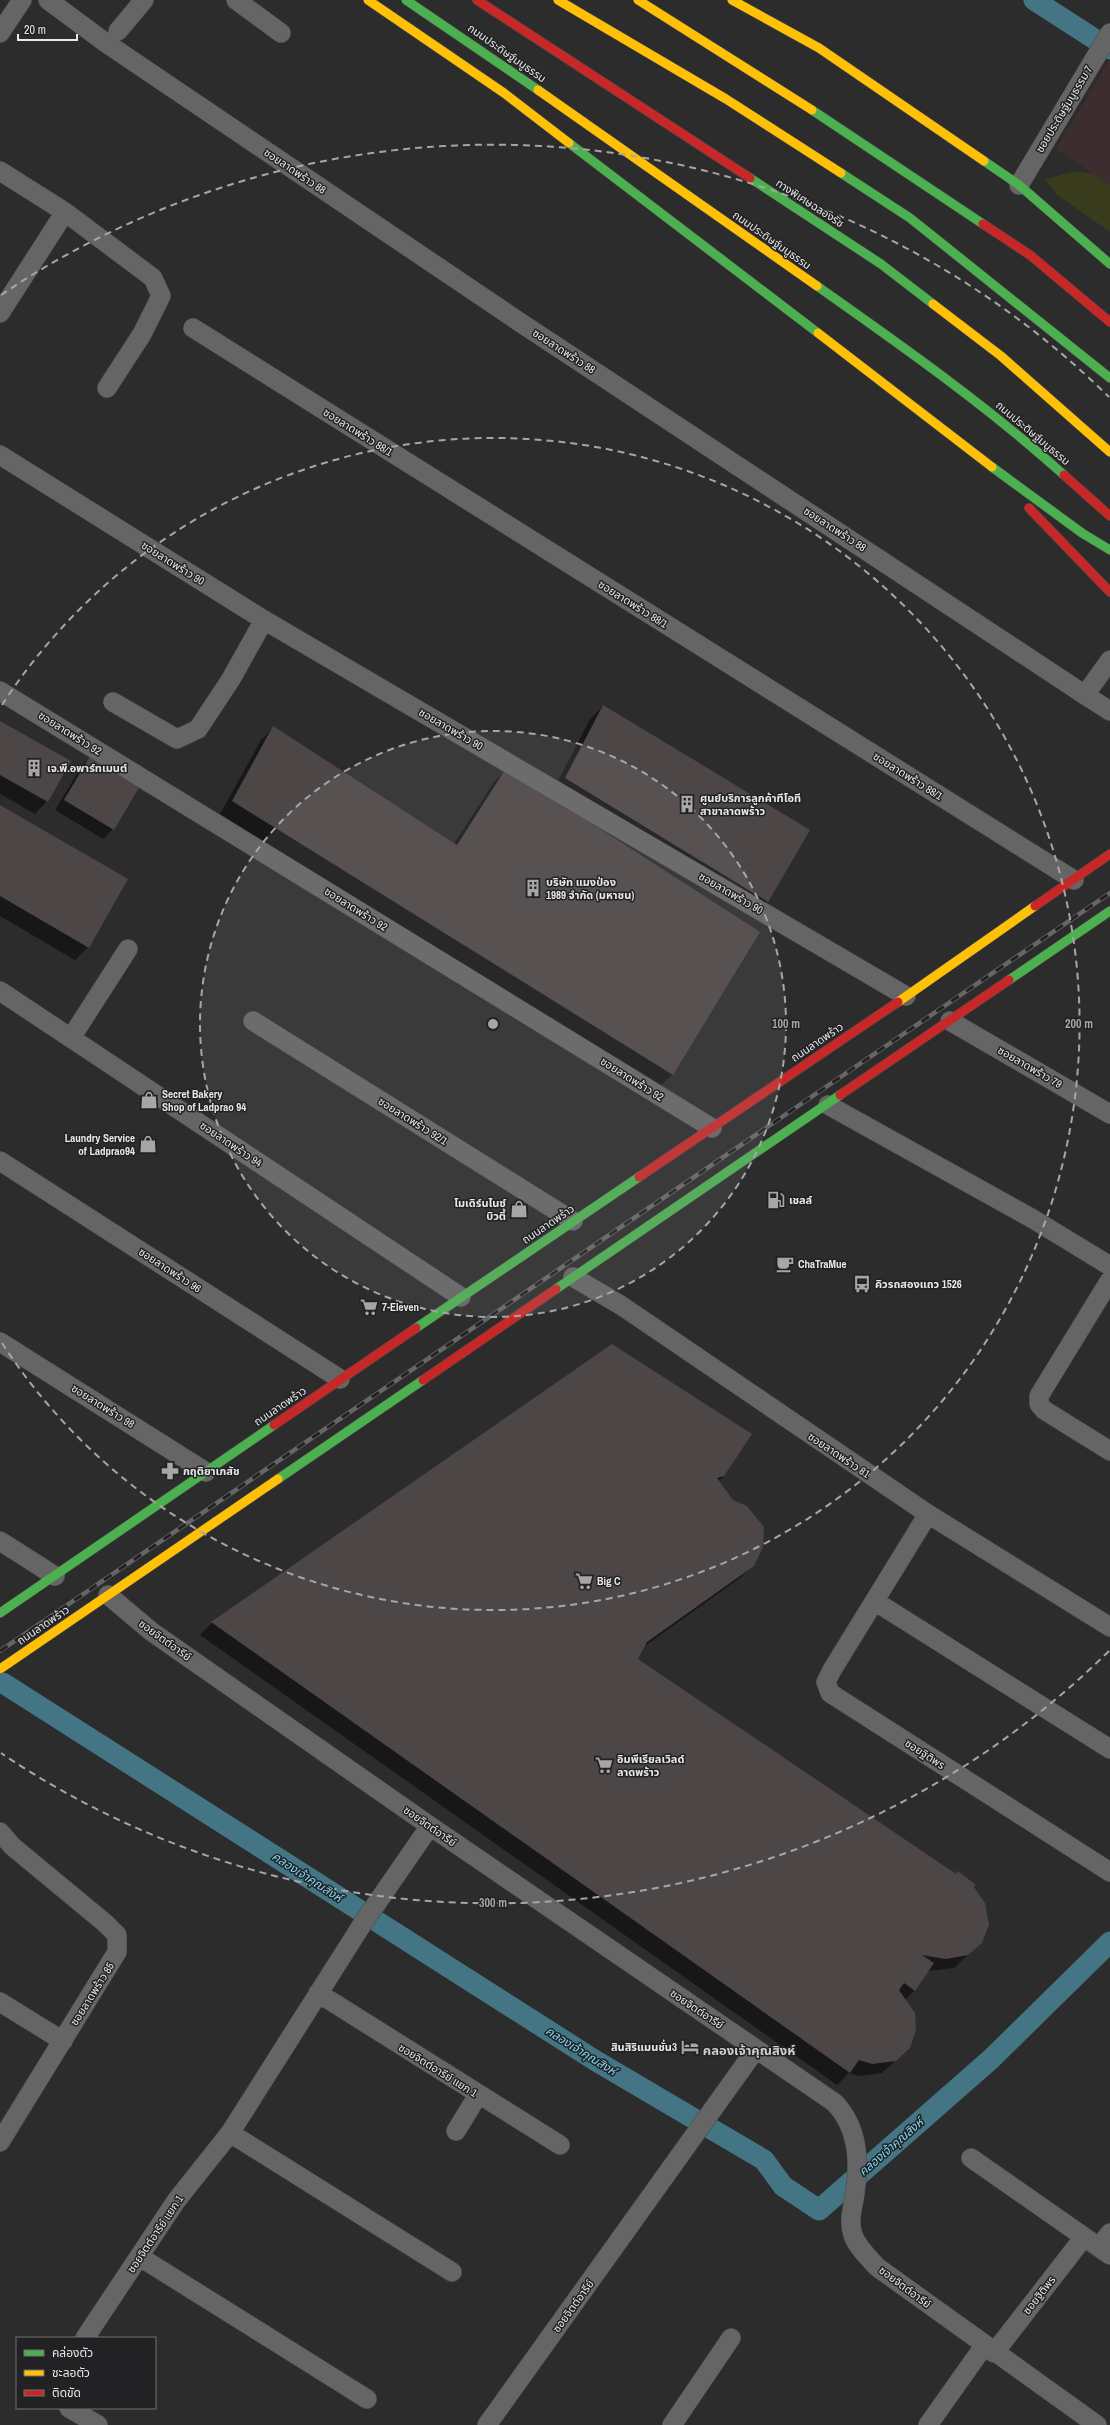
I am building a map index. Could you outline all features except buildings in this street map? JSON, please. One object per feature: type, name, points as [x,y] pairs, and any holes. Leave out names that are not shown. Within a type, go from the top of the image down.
[{"type":"main road","points":[[368,0],[504,93],[975,454],[1082,533],[1110,550]]},
{"type":"main road","name":"ถนนประดิษฐ์มนูธรรม","points":[[406,0],[453,30],[929,365],[1016,432],[1110,516]]},
{"type":"main road","name":"ทางพิเศษฉลองรัช","points":[[478,0],[881,264],[1001,356],[1110,452]]},
{"type":"main road","points":[[558,0],[726,99],[910,218],[1110,378]]},
{"type":"main road","points":[[638,0],[846,131],[1030,256],[1110,322]]},
{"type":"main road","points":[[732,0],[819,48],[1019,185],[1110,264]]},
{"type":"main road","points":[[975,454],[1110,592]]},
{"type":"main road","name":"ถนนลาดพร้าว","points":[[0,1613],[461,1297],[906,996],[1110,854]]},
{"type":"main road","name":"ถนนลาดพร้าว","points":[[0,1669],[1110,911]]},
{"type":"street","points":[[0,33],[22,0]]},
{"type":"street","name":"ซอยลาดพร้าว 88","points":[[48,0],[106,43],[518,321],[1110,711]]},
{"type":"street","points":[[118,31],[144,0]]},
{"type":"street","points":[[236,0],[282,33]]},
{"type":"street","name":"ซอยประดิษฐ์มนูธรรม 7","points":[[1019,185],[1110,33]]},
{"type":"street","points":[[0,170],[65,212],[153,278],[161,296],[142,334],[107,388]]},
{"type":"street","points":[[0,313],[65,212]]},
{"type":"street","name":"ซอยลาดพร้าว 88/1","points":[[193,328],[1074,880]]},
{"type":"street","name":"ซอยลาดพร้าว 90","points":[[0,456],[264,620],[906,996]]},
{"type":"street","points":[[113,702],[177,739],[198,729],[231,679],[264,620]]},
{"type":"street","points":[[1085,695],[1110,660]]},
{"type":"street","name":"ซอยลาดพร้าว 92","points":[[0,690],[712,1128]]},
{"type":"street","points":[[70,1038],[128,949]]},
{"type":"street","name":"ซอยลาดพร้าว 94","points":[[0,991],[461,1297]]},
{"type":"street","name":"ซอยลาดพร้าว 92/1","points":[[253,1021],[573,1221]]},
{"type":"street","name":"ซอยลาดพร้าว 79","points":[[950,1021],[1110,1114]]},
{"type":"street","points":[[828,1105],[1032,1219],[1110,1266]]},
{"type":"street","name":"ซอยลาดพร้าว 96","points":[[0,1161],[340,1380]]},
{"type":"street","name":"ซอยลาดพร้าว 81","points":[[573,1277],[622,1306],[928,1514],[1110,1627]]},
{"type":"street","points":[[1110,1280],[1039,1396],[1039,1404],[1044,1410],[1110,1451]]},
{"type":"street","name":"ซอยลาดพร้าว 98","points":[[0,1342],[206,1472]]},
{"type":"street","name":"ซอยฐิติพร","points":[[928,1514],[876,1602],[832,1670],[826,1682],[830,1693],[1110,1872]]},
{"type":"street","points":[[0,1541],[55,1576]]},
{"type":"street","name":"ซอยจิตต์อารีย์","points":[[108,1595],[152,1632],[430,1826],[835,2103],[846,2114],[855,2137],[857,2170],[850,2221],[853,2236],[877,2267],[989,2349],[1097,2425]]},
{"type":"street","points":[[876,1602],[1110,1749]]},
{"type":"street","name":"ซอยจิตต์อารีย์ แยก 1","points":[[86,2337],[176,2201],[230,2133],[374,1906],[430,1826]]},
{"type":"street","name":"ซอยลาดพร้าว 85","points":[[0,1832],[12,1846],[105,1923],[117,1935],[117,1952],[0,2142]]},
{"type":"street","name":"ซอยจิตต์อารีย์ แยก 1","points":[[318,1993],[478,2095],[560,2145]]},
{"type":"street","points":[[0,2002],[63,2041]]},
{"type":"street","name":"ซอยจิตต์อารีย์","points":[[486,2425],[756,2049]]},
{"type":"street","points":[[456,2131],[478,2095]]},
{"type":"street","points":[[230,2133],[452,2272]]},
{"type":"street","points":[[971,2158],[1101,2243]]},
{"type":"street","name":"ซอยฐิติพร","points":[[928,2425],[989,2349],[1101,2243]]},
{"type":"street","points":[[140,2257],[367,2399]]},
{"type":"street","points":[[672,2425],[731,2338]]},
{"type":"street","points":[[71,2409],[98,2425]]},
{"type":"shaded area","points":[[1110,59],[1110,185],[1056,149]]},
{"type":"green space","points":[[1077,171],[1094,174],[1110,185],[1110,232],[1056,194],[1045,179]]},
{"type":"waterway","points":[[1034,0],[1110,49]]},
{"type":"waterway","name":"คลองเจ้าคุณสิงห์","points":[[3,1683],[596,2061],[764,2160],[783,2186],[819,2210],[991,2059],[1110,1942]]},
{"type":"railway","points":[[0,1651],[1110,893]]},
{"type":"traffic: fast","points":[[406,0],[538,90]]},
{"type":"traffic: fast","points":[[812,110],[983,224]]},
{"type":"traffic: fast","points":[[569,143],[818,333]]},
{"type":"traffic: fast","points":[[984,161],[1019,185],[1110,264]]},
{"type":"traffic: fast","points":[[841,173],[910,218],[1110,378]]},
{"type":"traffic: fast","points":[[750,178],[881,264],[933,304]]},
{"type":"traffic: fast","points":[[817,286],[974,400],[1064,475]]},
{"type":"traffic: fast","points":[[992,467],[1082,533],[1110,550]]},
{"type":"traffic: fast","points":[[1009,980],[1110,911]]},
{"type":"traffic: fast","points":[[556,1289],[840,1095]]},
{"type":"traffic: fast","points":[[416,1328],[639,1177]]},
{"type":"traffic: fast","points":[[278,1479],[423,1380]]},
{"type":"traffic: fast","points":[[0,1613],[274,1425]]},
{"type":"traffic: slow","points":[[368,0],[504,93],[569,143]]},
{"type":"traffic: slow","points":[[558,0],[726,99],[841,173]]},
{"type":"traffic: slow","points":[[638,0],[812,110]]},
{"type":"traffic: slow","points":[[732,0],[819,48],[984,161]]},
{"type":"traffic: slow","points":[[538,90],[817,286]]},
{"type":"traffic: slow","points":[[933,304],[1001,356],[1110,452]]},
{"type":"traffic: slow","points":[[818,333],[992,467]]},
{"type":"traffic: slow","points":[[898,1002],[1035,906]]},
{"type":"traffic: slow","points":[[0,1669],[278,1479]]},
{"type":"traffic: jam","points":[[477,0],[750,178]]},
{"type":"traffic: jam","points":[[983,224],[1030,255],[1110,322]]},
{"type":"traffic: jam","points":[[1064,475],[1110,516]]},
{"type":"traffic: jam","points":[[1029,508],[1110,592]]},
{"type":"traffic: jam","points":[[1035,906],[1110,854]]},
{"type":"traffic: jam","points":[[840,1095],[1009,980]]},
{"type":"traffic: jam","points":[[639,1177],[898,1002]]},
{"type":"traffic: jam","points":[[423,1380],[556,1289]]},
{"type":"traffic: jam","points":[[274,1425],[416,1328]]},
{"type":"place","name":"เจ.พี.อพาร์ทเมนต์","points":[[34,768]]},
{"type":"place","name":"ศูนย์บริการลูกค้าทีโอที สาขาลาดพร้าว","points":[[687,804]]},
{"type":"place","name":"บริษัท แมงป่อง 1989 จำกัด (มหาชน)","points":[[533,888]]},
{"type":"place","name":"Secret Bakery Shop of Ladprao 94","points":[[149,1100]]},
{"type":"place","name":"Laundry Service of Ladprao94","points":[[148,1144]]},
{"type":"place","name":"เชลล์","points":[[776,1200]]},
{"type":"place","name":"โมเดิร์นไนซ์ บิวตี้","points":[[519,1209]]},
{"type":"place","name":"ChaTraMue","points":[[785,1264]]},
{"type":"place","name":"คิวรถสองแถว 1526","points":[[862,1284]]},
{"type":"place","name":"7-Eleven","points":[[369,1307]]},
{"type":"place","name":"กฤติยาเภสัช","points":[[170,1471]]},
{"type":"place","name":"Big C","points":[[584,1581]]},
{"type":"place","name":"อิมพีเรียลเวิลด์ ลาดพร้าว","points":[[604,1765]]},
{"type":"place","name":"สินสิริแมนชั่น3","points":[[690,2047]]},
{"type":"district","name":"คลองเจ้าคุณสิงห์","points":[[749,2050]]}]
